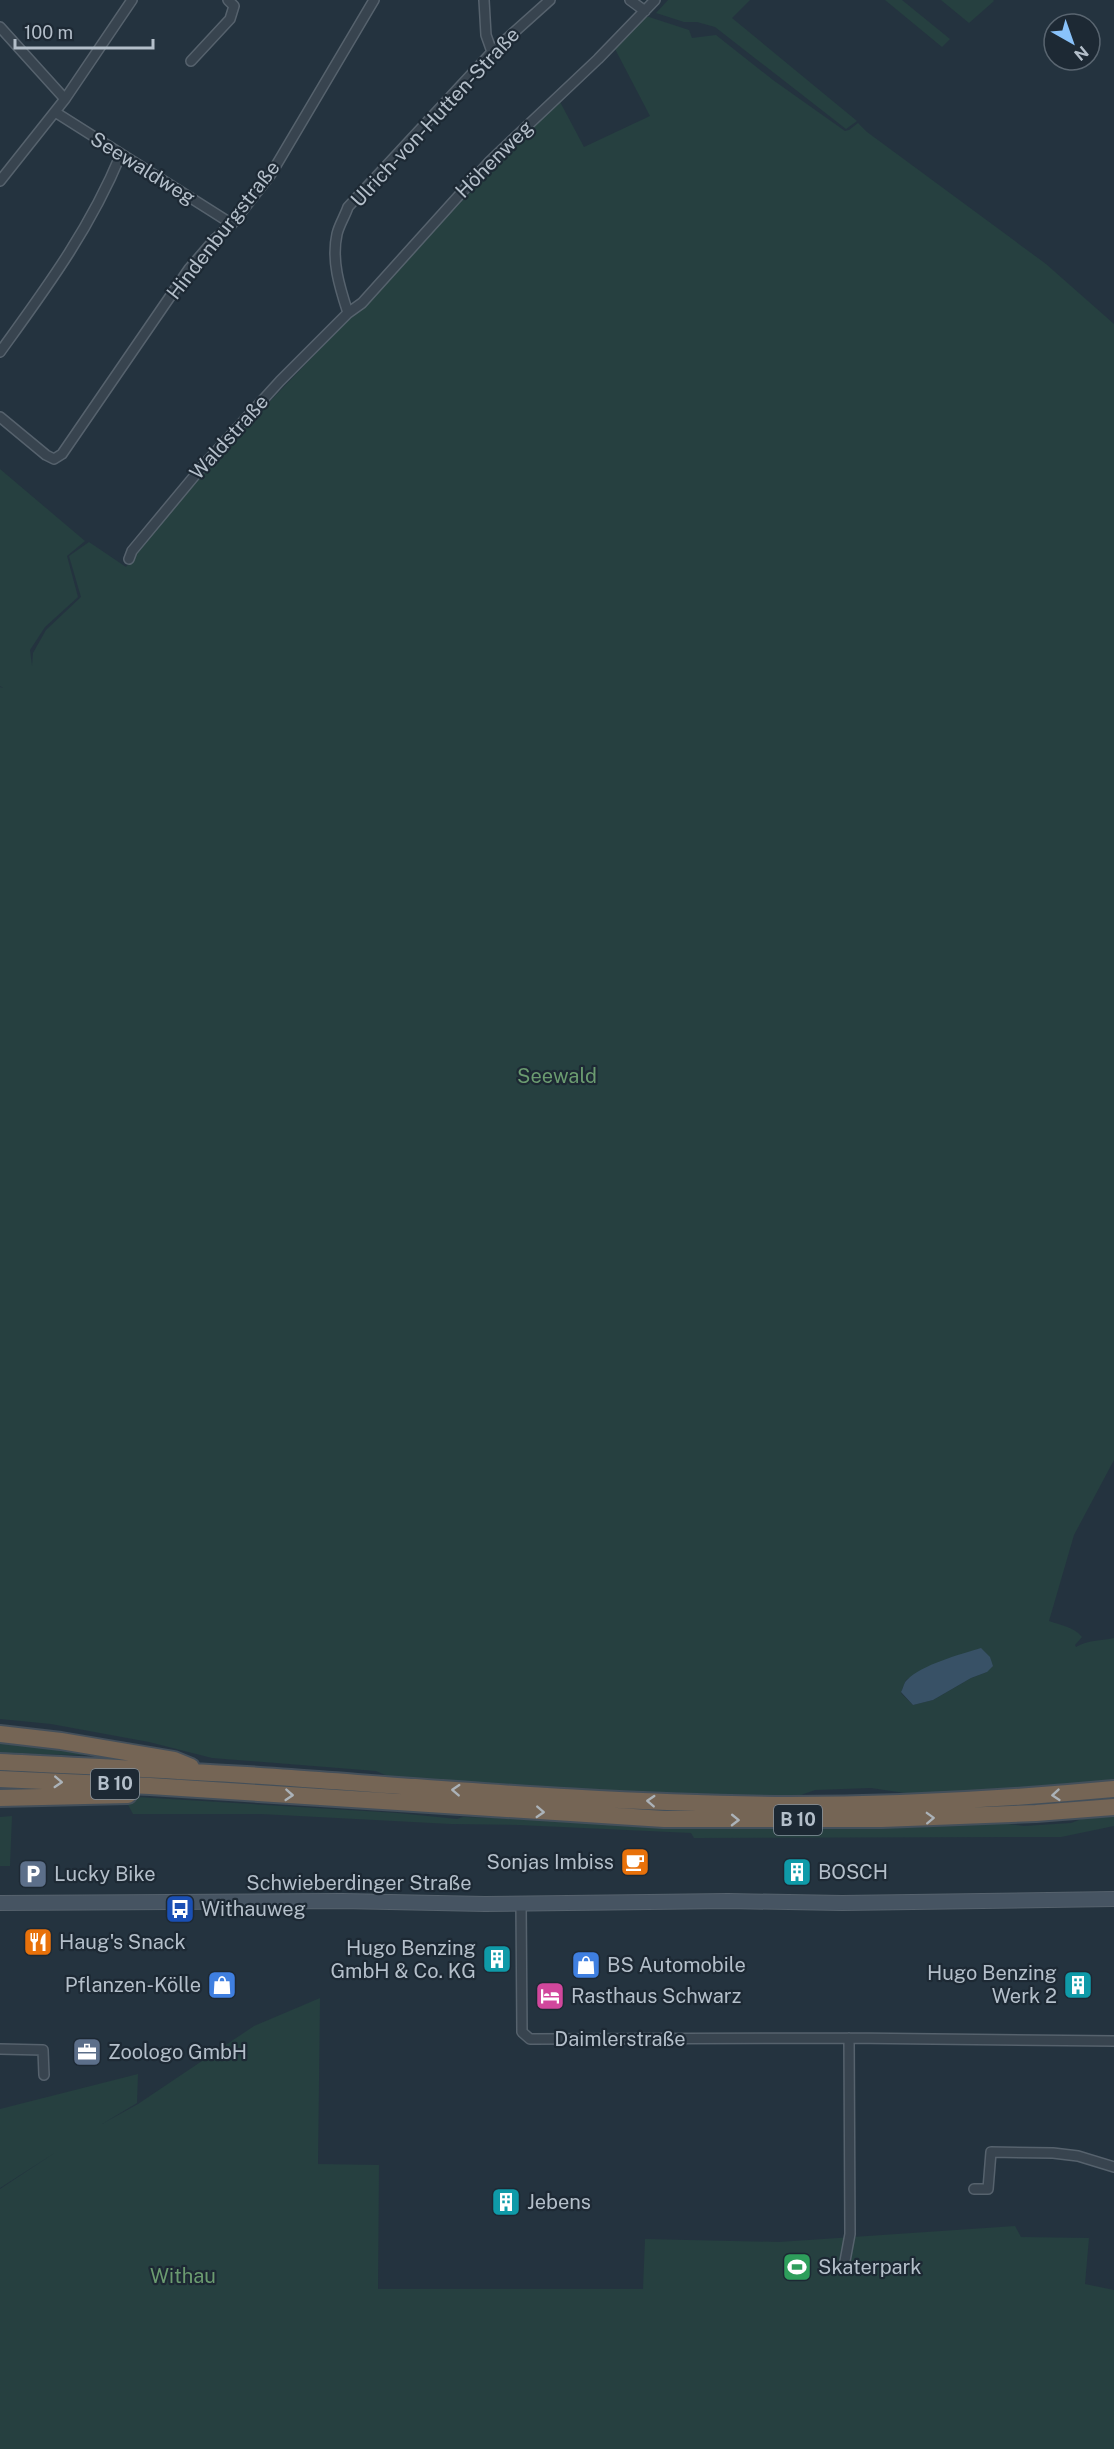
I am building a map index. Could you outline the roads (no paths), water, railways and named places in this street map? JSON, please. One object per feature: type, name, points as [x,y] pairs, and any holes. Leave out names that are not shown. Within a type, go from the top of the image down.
[{"type":"highway","name":"B 10","points":[[0,1734],[61,1741],[174,1760],[203,1772]]},
{"type":"highway","name":"B 10","points":[[0,1762],[203,1772],[568,1797],[789,1805],[1030,1797],[1114,1789]]},
{"type":"highway","name":"B 10","points":[[0,1779],[231,1791],[664,1819],[893,1819],[1026,1814],[1114,1807]]},
{"type":"highway","name":"B 10","points":[[0,1798],[202,1796],[231,1791]]},
{"type":"street","points":[[0,181],[65,99],[132,0]]},
{"type":"street","points":[[191,61],[230,19],[234,6],[228,0]]},
{"type":"street","name":"Hindenburgstraße","points":[[0,417],[46,455],[54,459],[62,454],[189,269],[214,240],[232,224],[271,174],[374,0]]},
{"type":"street","points":[[484,0],[486,35],[492,52]]},
{"type":"street","name":"Ulrich-von-Hutten-Straße","points":[[348,313],[340,289],[335,260],[337,233],[348,207],[492,52],[550,0]]},
{"type":"street","points":[[630,0],[645,11]]},
{"type":"street","name":"Höhenweg","points":[[339,324],[348,313],[362,303],[490,162],[655,0]]},
{"type":"street","points":[[0,27],[65,99]]},
{"type":"street","name":"Seewaldweg","points":[[55,112],[232,224]]},
{"type":"street","points":[[0,352],[72,251],[106,189],[121,154]]},
{"type":"street","name":"Waldstraße","points":[[129,559],[132,551],[150,528],[215,452],[280,381],[339,324]]},
{"type":"street","name":"Schwieberdinger Straße","points":[[0,1903],[728,1901],[842,1903],[1114,1899]]},
{"type":"street","name":"Daimlerstraße","points":[[521,1903],[522,2032],[530,2039],[849,2038],[1114,2041]]},
{"type":"street","points":[[844,2261],[850,2234],[849,2038]]},
{"type":"street","points":[[0,2049],[43,2050],[44,2075]]},
{"type":"street","points":[[974,2189],[988,2189],[991,2152],[1070,2155],[1114,2167]]},
{"type":"water","points":[[981,1648],[990,1657],[993,1666],[987,1672],[971,1678],[933,1700],[913,1705],[901,1692],[906,1681],[922,1670]]},
{"type":"place","name":"Sonjas Imbiss","points":[[635,1862]]},
{"type":"place","name":"BOSCH","points":[[797,1872]]},
{"type":"place","name":"Lucky Bike","points":[[33,1874]]},
{"type":"place","name":"Withauweg","points":[[180,1909]]},
{"type":"place","name":"Haug's Snack","points":[[38,1942]]},
{"type":"place","name":"Hugo Benzing GmbH & Co. KG","points":[[497,1959]]},
{"type":"place","name":"BS Automobile","points":[[586,1965]]},
{"type":"place","name":"Pflanzen-Kölle","points":[[222,1985]]},
{"type":"place","name":"Hugo Benzing Werk 2","points":[[1078,1985]]},
{"type":"place","name":"Rasthaus Schwarz","points":[[550,1996]]},
{"type":"place","name":"Zoologo GmbH","points":[[87,2052]]},
{"type":"place","name":"Jebens","points":[[506,2202]]},
{"type":"place","name":"Skaterpark","points":[[797,2267]]},
{"type":"park label","name":"Seewald","points":[[557,1076]]},
{"type":"park label","name":"Withau","points":[[183,2276]]}]
